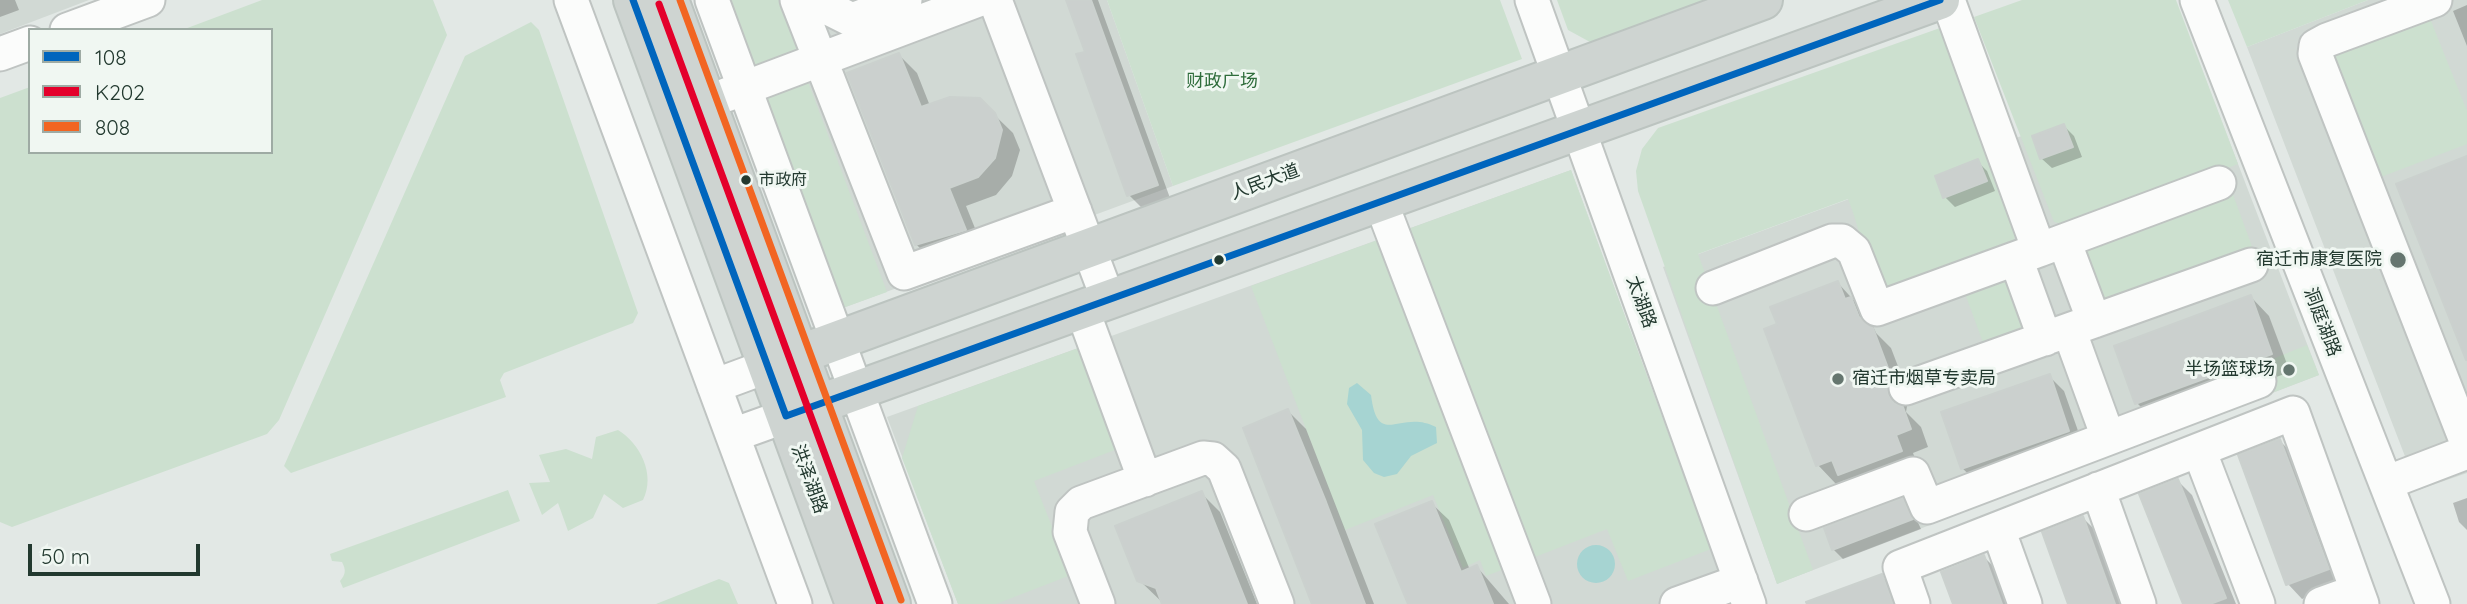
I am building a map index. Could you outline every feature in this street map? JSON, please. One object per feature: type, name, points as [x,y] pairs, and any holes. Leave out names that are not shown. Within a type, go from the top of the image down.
[{"type":"main road","name":"洪泽湖路","points":[[633,0],[803,410],[891,604]]},
{"type":"main road","name":"洪泽湖路","points":[[669,0],[707,102],[784,360]]},
{"type":"main road","name":"人民大道","points":[[784,360],[1763,0]]},
{"type":"main road","points":[[803,410],[1940,0]]},
{"type":"main road","name":"洪泽湖路","points":[[803,410],[855,604]]},
{"type":"street","points":[[72,28],[148,0]]},
{"type":"street","points":[[571,0],[795,604]]},
{"type":"street","points":[[712,0],[935,604]]},
{"type":"street","points":[[817,2],[852,20],[905,0]]},
{"type":"street","points":[[707,102],[978,0]]},
{"type":"street","points":[[995,0],[1088,248],[1095,304],[1144,480]]},
{"type":"street","name":"太湖路","points":[[1532,0],[1745,592]]},
{"type":"street","points":[[1948,0],[2109,437]]},
{"type":"street","name":"洞庭湖路","points":[[2197,0],[2433,604]]},
{"type":"street","points":[[2435,0],[2327,40],[2316,46],[2315,54],[2467,443]]},
{"type":"street","points":[[817,2],[820,59],[904,273],[1075,211]]},
{"type":"street","points":[[0,54],[28,44]]},
{"type":"street","points":[[1713,288],[1832,241],[1842,241],[1849,244],[1854,251],[1877,309],[2219,183]]},
{"type":"street","points":[[1380,200],[1534,604]]},
{"type":"street","points":[[2040,250],[2070,330]]},
{"type":"street","points":[[1906,388],[2251,265]]},
{"type":"street","points":[[714,386],[784,360]]},
{"type":"street","points":[[1806,514],[1913,474],[1927,507],[2259,381]]},
{"type":"street","points":[[733,435],[803,410]]},
{"type":"street","points":[[1913,604],[1900,567],[2293,413],[2360,597],[2321,604]]},
{"type":"street","points":[[2199,450],[2253,602]]},
{"type":"street","points":[[2386,483],[2467,452]]},
{"type":"street","points":[[1098,604],[1070,532],[1072,512],[1081,503],[1203,458],[1213,459],[1224,469],[1277,604]]},
{"type":"street","points":[[2098,489],[2139,604]]},
{"type":"street","points":[[1998,528],[2025,604]]},
{"type":"street","points":[[1677,604],[1745,592]]},
{"type":"shaded area","points":[[0,0],[89,0],[0,34]]},
{"type":"shaded area","points":[[730,0],[1107,0],[1173,186],[840,309]]},
{"type":"shaded area","name":"宿迁市康复医院","points":[[2368,0],[2467,0],[2467,473],[2418,490],[2247,47]]},
{"type":"shaded area","points":[[2202,70],[2319,375],[1777,584],[1663,267]]},
{"type":"shaded area","points":[[1571,170],[1731,604],[958,604],[887,417]]},
{"type":"green space","points":[[262,0],[433,0],[447,35],[279,420],[267,434],[12,527],[0,522],[0,98],[28,88],[28,154],[273,154],[273,28],[187,28]]},
{"type":"green space","points":[[730,0],[785,0],[806,49],[754,69]]},
{"type":"green space","name":"财政广场","points":[[1107,0],[1500,0],[1522,59],[1173,186]]},
{"type":"green space","points":[[1557,0],[1706,0],[1590,42],[1568,30]]},
{"type":"green space","points":[[2022,0],[2176,0],[2238,164],[2074,226],[2054,222],[1974,17]]},
{"type":"green space","points":[[2228,0],[2368,0],[2247,47]]},
{"type":"green space","points":[[2427,11],[2467,111],[2467,144],[2381,177],[2331,51]]},
{"type":"green space","points":[[531,22],[539,30],[638,313],[633,323],[504,373],[500,380],[506,397],[291,473],[284,466],[465,56]]},
{"type":"green space","points":[[1940,28],[2015,234],[2014,241],[2007,247],[1890,287],[1882,281],[1870,260],[1848,199],[1698,254],[1813,570],[1777,584],[1638,191],[1636,171],[1642,149],[1658,128]]},
{"type":"green space","points":[[808,82],[887,292],[840,309],[765,98]]},
{"type":"green space","points":[[1571,170],[1711,549],[1628,581],[1607,529],[1486,576],[1480,560],[1463,568],[1433,495],[1345,530],[1251,286]]},
{"type":"green space","points":[[2231,189],[2254,252],[2111,304],[2096,300],[2078,250]]},
{"type":"green space","points":[[2010,271],[2032,331],[1985,348],[1963,288]]},
{"type":"green space","name":"半场篮球场","points":[[2307,345],[2319,375],[2269,394],[2258,365]]},
{"type":"green space","points":[[1084,346],[1120,448],[1034,481],[1071,575],[996,604],[958,604],[902,458],[918,406]]},
{"type":"green space","points":[[618,430],[633,443],[644,461],[648,480],[643,500],[623,508],[604,494],[593,518],[568,531],[558,503],[542,515],[529,483],[550,482],[539,455],[566,449],[592,459],[596,437]]},
{"type":"green space","points":[[508,490],[520,521],[343,588],[340,581],[345,570],[342,562],[332,561],[330,554]]},
{"type":"green space","points":[[719,579],[729,583],[738,604],[656,604]]},
{"type":"water","points":[[1357,383],[1371,395],[1379,421],[1393,425],[1423,422],[1436,427],[1437,443],[1411,456],[1397,474],[1384,477],[1374,473],[1363,460],[1362,430],[1347,404],[1349,388]]},
{"type":"water","points":[[1596,545],[1610,550],[1615,564],[1610,578],[1596,583],[1582,578],[1577,564],[1582,550]]},
{"type":"building","points":[[1066,0],[1091,0],[1158,185],[1127,196],[1076,54],[1085,52]]},
{"type":"building","points":[[899,53],[921,107],[950,97],[980,98],[995,113],[1002,130],[995,158],[978,177],[949,188],[966,230],[915,245],[847,73]]},
{"type":"building","points":[[2064,124],[2073,147],[2040,159],[2032,136]]},
{"type":"building","points":[[2467,156],[2467,360],[2466,360],[2396,184]]},
{"type":"building","points":[[1978,159],[1987,181],[1943,198],[1935,176]]},
{"type":"building","name":"宿迁市烟草专卖局","points":[[1838,281],[1845,299],[1851,297],[1859,317],[1873,328],[1891,376],[1887,385],[1888,395],[1894,403],[1903,407],[1911,429],[1896,435],[1902,451],[1838,475],[1832,460],[1816,466],[1764,329],[1777,324],[1770,307]]},
{"type":"building","points":[[2251,295],[2272,354],[2135,404],[2114,346]]},
{"type":"building","points":[[2050,374],[2069,431],[1961,469],[1941,412]]},
{"type":"building","points":[[1288,409],[1365,604],[1312,604],[1243,428]]},
{"type":"building","points":[[2280,439],[2329,569],[2286,585],[2238,455]]},
{"type":"building","points":[[2178,479],[2226,598],[2210,604],[2183,604],[2139,494]]},
{"type":"building","points":[[1202,491],[1247,604],[1162,604],[1156,588],[1137,581],[1115,526]]},
{"type":"building","points":[[1902,498],[1913,519],[1832,550],[1824,528]]},
{"type":"building","points":[[1432,501],[1461,572],[1477,565],[1493,604],[1408,604],[1375,524]]},
{"type":"building","points":[[2083,516],[2115,604],[2068,604],[2042,532]]},
{"type":"building","points":[[1984,555],[2002,604],[1953,604],[1941,572]]},
{"type":"building","points":[[1882,574],[1893,604],[1806,602]]},
{"type":"transit line","name":"108","points":[[633,0],[786,416],[1940,0]]},
{"type":"transit line","name":"808","points":[[680,0],[901,600]]},
{"type":"transit line","name":"K202","points":[[659,4],[880,604]]},
{"type":"place","name":"市政府","points":[[746,180]]},
{"type":"place","name":"宿迁市康复医院","points":[[2398,260]]},
{"type":"place","name":"半场篮球场","points":[[2289,370]]},
{"type":"place","name":"宿迁市烟草专卖局","points":[[1838,379]]}]
